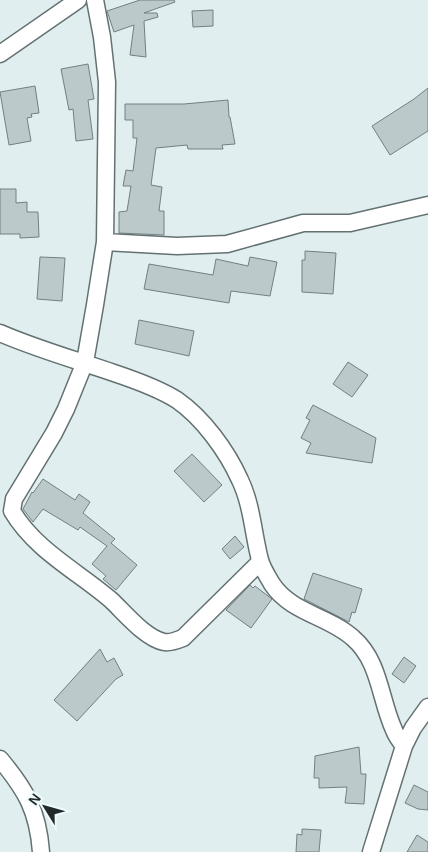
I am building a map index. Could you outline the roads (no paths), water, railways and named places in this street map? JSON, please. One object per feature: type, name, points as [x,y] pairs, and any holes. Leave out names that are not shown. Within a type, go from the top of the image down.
[{"type":"street","points":[[0,54],[78,0]]},
{"type":"street","points":[[95,0],[108,82],[105,242],[84,362],[66,410],[14,499],[12,511],[18,522],[54,556],[109,599],[146,633],[165,642],[183,638],[260,562]]},
{"type":"street","points":[[105,242],[177,246],[227,244],[304,223],[350,223],[428,205]]},
{"type":"street","points":[[0,333],[25,344],[84,362],[155,388],[177,400],[198,420],[221,448],[240,479],[251,513],[260,562],[274,586],[286,598],[304,611],[334,624],[354,638],[373,665],[394,732],[404,746]]},
{"type":"street","points":[[371,852],[404,746],[413,728],[428,707]]},
{"type":"street","points":[[0,759],[12,772],[35,811],[40,832],[41,852]]}]
